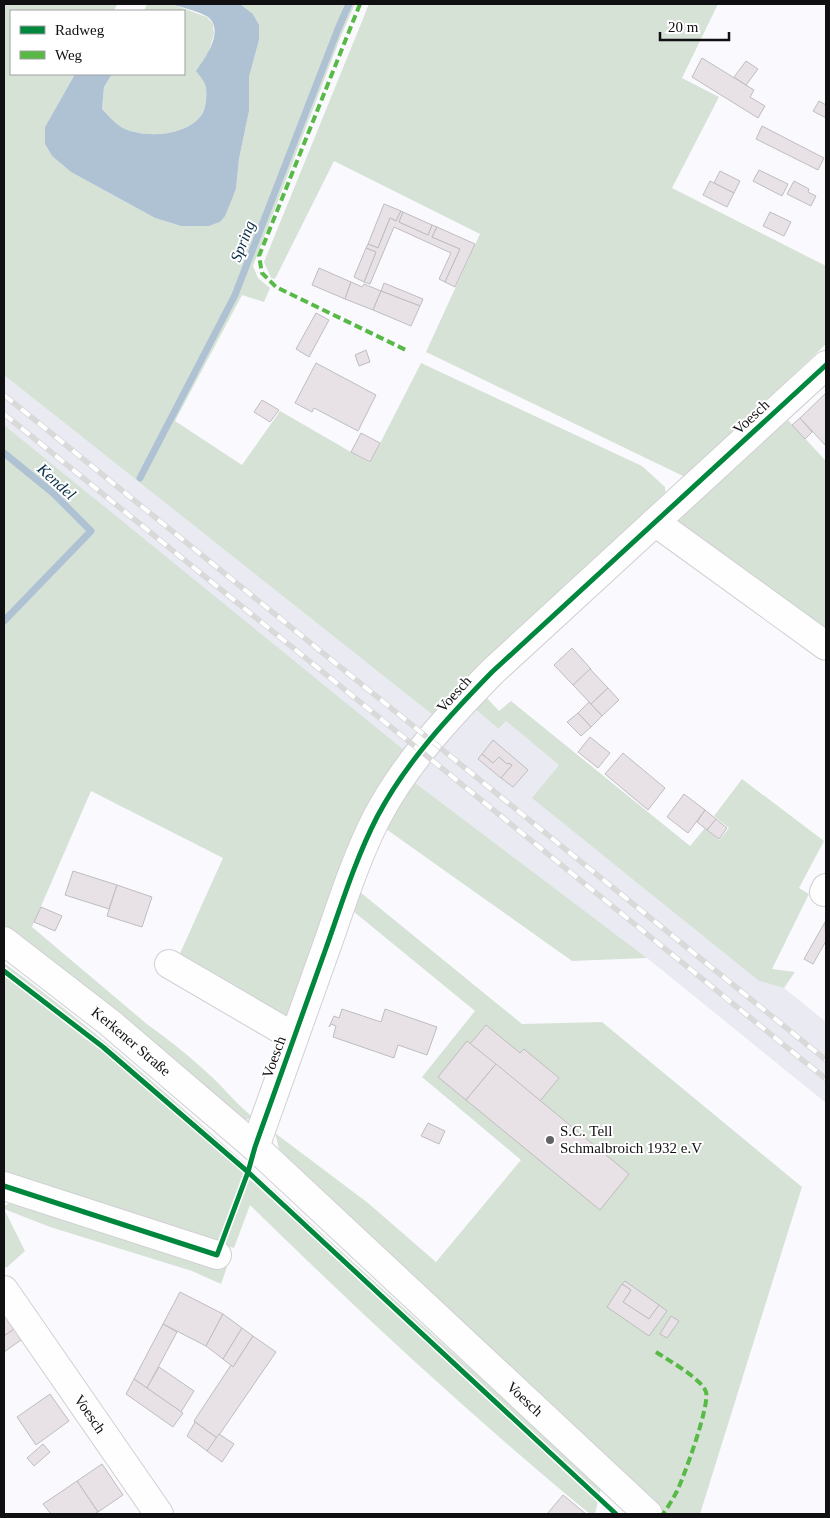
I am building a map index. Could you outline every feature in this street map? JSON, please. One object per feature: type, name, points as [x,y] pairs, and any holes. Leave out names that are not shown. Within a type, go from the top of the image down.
[{"type":"street","name":"Voesch","points":[[648,1514],[255,1147],[367,839],[401,779],[421,751],[448,718],[492,672],[826,365]]},
{"type":"street","points":[[655,522],[826,646]]},
{"type":"street","name":"Kerkener Straße","points":[[4,940],[110,1023],[255,1147]]},
{"type":"street","points":[[169,964],[294,1037]]},
{"type":"street","points":[[4,1186],[217,1255]]},
{"type":"street","name":"Voesch","points":[[4,1290],[159,1514]]},
{"type":"shaded area","points":[[4,4],[117,4],[114,10],[10,10],[10,75],[74,75],[45,127],[45,144],[52,156],[71,172],[155,218],[181,226],[209,226],[220,222],[236,189],[239,159],[249,111],[249,77],[259,40],[259,25],[253,14],[240,4],[355,4],[253,266],[258,278],[270,288],[264,302],[242,295],[175,421],[242,465],[280,411],[370,463],[421,363],[642,466],[665,487],[666,497],[434,716],[4,375]]},
{"type":"shaded area","points":[[147,4],[171,4],[207,17],[213,24],[214,34],[209,51],[197,71],[204,81],[206,88],[204,111],[193,123],[175,132],[143,134],[134,132],[125,129],[115,122],[102,109],[104,87],[111,75],[185,75],[185,10],[144,10]]},
{"type":"shaded area","points":[[369,4],[718,4],[682,78],[719,97],[672,188],[826,266],[826,344],[685,477],[426,352],[480,234],[334,161],[275,279],[271,278],[264,262]]},
{"type":"shaded area","points":[[4,375],[434,716],[474,708],[500,729],[506,721],[559,765],[533,798],[759,981],[784,988],[826,1022],[826,1103],[647,958],[414,782],[118,518],[4,425]]},
{"type":"shaded area","points":[[786,418],[826,461],[826,637],[671,525]]},
{"type":"shaded area","points":[[4,425],[405,751],[287,1027],[177,960],[223,858],[91,791],[32,927],[148,1025],[191,1058],[254,1118],[239,1121],[31,947],[4,927]]},
{"type":"shaded area","points":[[485,696],[499,711],[511,701],[690,846],[705,828],[719,840],[729,828],[714,816],[742,779],[824,841],[799,888],[809,894],[772,969],[795,972],[784,988],[759,981],[532,798],[559,765],[506,721],[499,729],[474,708]]},
{"type":"shaded area","points":[[414,782],[647,958],[572,961],[386,829]]},
{"type":"shaded area","points":[[360,892],[522,1024],[602,1022],[802,1187],[700,1514],[666,1514],[279,1149],[275,1133],[368,1203],[436,1262],[521,1160],[422,1077],[475,1011],[353,911]]},
{"type":"shaded area","points":[[4,963],[120,1054],[195,1119],[601,1488],[595,1514],[590,1514],[459,1402],[374,1324],[250,1205],[234,1248],[4,1179]]},
{"type":"shaded area","points":[[16,1200],[227,1267],[221,1284],[192,1271],[50,1227],[4,1209],[4,1206]]},
{"type":"shaded area","points":[[4,1209],[25,1251],[6,1268],[4,1265]]},
{"type":"water","points":[[171,4],[240,4],[253,14],[259,25],[259,40],[249,77],[249,111],[239,159],[236,189],[225,216],[220,222],[209,226],[181,226],[155,218],[71,172],[52,156],[45,144],[45,127],[74,75],[111,75],[104,87],[102,109],[125,129],[143,134],[164,134],[175,132],[193,123],[202,114],[206,99],[206,88],[196,71],[212,44],[215,30],[213,23],[208,17],[196,11]]},
{"type":"building","points":[[702,58],[754,90],[750,97],[765,106],[758,118],[692,77]]},
{"type":"building","points":[[746,61],[758,69],[746,85],[734,77]]},
{"type":"building","points":[[819,101],[826,105],[826,118],[813,111]]},
{"type":"building","points":[[762,126],[824,158],[818,170],[756,139]]},
{"type":"building","points":[[759,170],[788,184],[782,196],[753,181]]},
{"type":"building","points":[[720,171],[740,181],[734,193],[714,183]]},
{"type":"building","points":[[710,181],[734,193],[727,207],[703,195]]},
{"type":"building","points":[[794,181],[809,189],[808,192],[816,196],[811,206],[787,194]]},
{"type":"building","points":[[384,204],[401,211],[396,221],[390,218],[378,248],[368,244]]},
{"type":"building","points":[[401,211],[403,212],[399,222],[428,235],[432,225],[437,227],[432,237],[460,249],[445,282],[439,279],[451,253],[394,227],[370,284],[364,282],[376,252],[366,248],[368,244],[378,248],[390,218],[396,221]]},
{"type":"building","points":[[403,212],[432,225],[428,235],[399,222]]},
{"type":"building","points":[[770,212],[791,222],[784,236],[763,226]]},
{"type":"building","points":[[437,227],[475,244],[455,287],[445,282],[460,249],[432,237]]},
{"type":"building","points":[[366,248],[376,252],[364,282],[354,277]]},
{"type":"building","points":[[319,268],[351,282],[345,299],[312,285]]},
{"type":"building","points":[[351,282],[362,287],[364,284],[381,291],[373,310],[345,299]]},
{"type":"building","points":[[384,283],[423,299],[420,306],[381,291]]},
{"type":"building","points":[[381,291],[420,306],[411,326],[373,310]]},
{"type":"building","points":[[316,313],[329,320],[309,357],[296,349]]},
{"type":"building","points":[[366,350],[370,362],[359,366],[355,355]]},
{"type":"building","points":[[316,363],[376,395],[358,431],[314,408],[312,412],[295,403]]},
{"type":"building","points":[[826,393],[826,446],[800,418]]},
{"type":"building","points":[[262,400],[279,410],[270,422],[254,412]]},
{"type":"building","points":[[800,418],[812,432],[805,439],[792,425]]},
{"type":"building","points":[[361,433],[380,443],[370,462],[351,452]]},
{"type":"building","points":[[572,648],[591,669],[573,685],[554,665]]},
{"type":"building","points":[[590,669],[608,688],[591,704],[573,685]]},
{"type":"building","points":[[608,688],[619,700],[602,716],[591,704]]},
{"type":"building","points":[[589,702],[602,716],[591,727],[578,713]]},
{"type":"building","points":[[578,713],[591,727],[581,736],[567,722]]},
{"type":"building","points":[[590,737],[610,753],[598,768],[578,752]]},
{"type":"building","points":[[493,740],[528,770],[513,787],[501,778],[512,765],[507,764],[499,757],[493,763],[482,754]]},
{"type":"building","points":[[623,753],[665,788],[648,810],[605,774]]},
{"type":"building","points":[[482,754],[493,763],[499,757],[507,764],[512,765],[501,778],[478,759]]},
{"type":"building","points":[[684,794],[705,810],[688,833],[667,817]]},
{"type":"building","points":[[705,810],[716,819],[707,830],[697,822]]},
{"type":"building","points":[[716,819],[727,828],[719,839],[707,830]]},
{"type":"building","points":[[73,871],[117,885],[109,909],[65,895]]},
{"type":"building","points":[[117,885],[152,897],[142,927],[107,916]]},
{"type":"building","points":[[41,907],[62,916],[55,931],[34,922]]},
{"type":"building","points":[[825,922],[826,941],[813,964],[804,959]]},
{"type":"building","points":[[342,1009],[381,1022],[385,1009],[437,1027],[427,1055],[398,1045],[394,1058],[333,1037],[336,1026],[331,1024],[329,1027],[334,1016],[339,1018]]},
{"type":"building","points":[[486,1025],[520,1053],[524,1049],[559,1078],[540,1101],[470,1044]]},
{"type":"building","points":[[467,1041],[496,1064],[466,1100],[438,1077]]},
{"type":"building","points":[[496,1064],[629,1174],[600,1210],[466,1100]]},
{"type":"building","points":[[428,1123],[445,1131],[439,1144],[421,1136]]},
{"type":"building","points":[[625,1281],[659,1305],[649,1319],[623,1302],[631,1290],[622,1284]]},
{"type":"building","points":[[622,1284],[631,1290],[623,1302],[649,1319],[659,1305],[667,1311],[649,1336],[607,1307]]},
{"type":"building","points":[[180,1292],[223,1314],[206,1346],[163,1324]]},
{"type":"building","points":[[4,1314],[14,1329],[4,1336]]},
{"type":"building","points":[[223,1314],[242,1328],[223,1359],[206,1346]]},
{"type":"building","points":[[671,1316],[679,1321],[667,1338],[660,1334]]},
{"type":"building","points":[[163,1324],[177,1332],[147,1388],[134,1379]]},
{"type":"building","points":[[242,1328],[253,1336],[233,1367],[223,1359]]},
{"type":"building","points":[[14,1329],[21,1340],[4,1352],[4,1336]]},
{"type":"building","points":[[253,1336],[276,1352],[217,1438],[194,1421],[231,1365],[233,1367]]},
{"type":"building","points":[[159,1367],[194,1391],[181,1412],[147,1388]]},
{"type":"building","points":[[134,1379],[183,1413],[173,1427],[126,1394]]},
{"type":"building","points":[[50,1394],[69,1421],[36,1445],[17,1417]]},
{"type":"building","points":[[195,1422],[217,1438],[207,1451],[187,1436]]},
{"type":"building","points":[[219,1434],[234,1444],[222,1462],[207,1451]]},
{"type":"building","points":[[43,1444],[50,1452],[34,1466],[27,1458]]},
{"type":"building","points":[[102,1464],[123,1495],[98,1512],[77,1481]]},
{"type":"building","points":[[77,1481],[98,1512],[94,1514],[51,1514],[43,1504]]},
{"type":"building","points":[[563,1495],[586,1514],[547,1514]]},
{"type":"waterway","name":"Spring","points":[[140,478],[235,295],[349,4]]},
{"type":"waterway","name":"Spring","points":[[4,453],[53,493],[91,531],[4,621]]},
{"type":"railway","points":[[4,395],[826,1060]]},
{"type":"railway","points":[[4,414],[826,1079]]},
{"type":"marked path","points":[[360,4],[259,256],[262,273],[276,287],[408,351]]},
{"type":"marked path","points":[[656,1352],[692,1376],[706,1392],[704,1411],[690,1457],[677,1491],[663,1514]]},
{"type":"cycle path","points":[[4,1186],[217,1255],[355,866],[377,817],[401,777],[429,740],[492,672],[826,365]]},
{"type":"cycle path","points":[[4,971],[103,1047],[248,1172],[616,1514]]},
{"type":"place","name":"S.C. Tell Schmalbroich 1932 e.V","points":[[550,1140]]},
{"type":"water label","name":"Kendel","points":[[57,481]]}]
